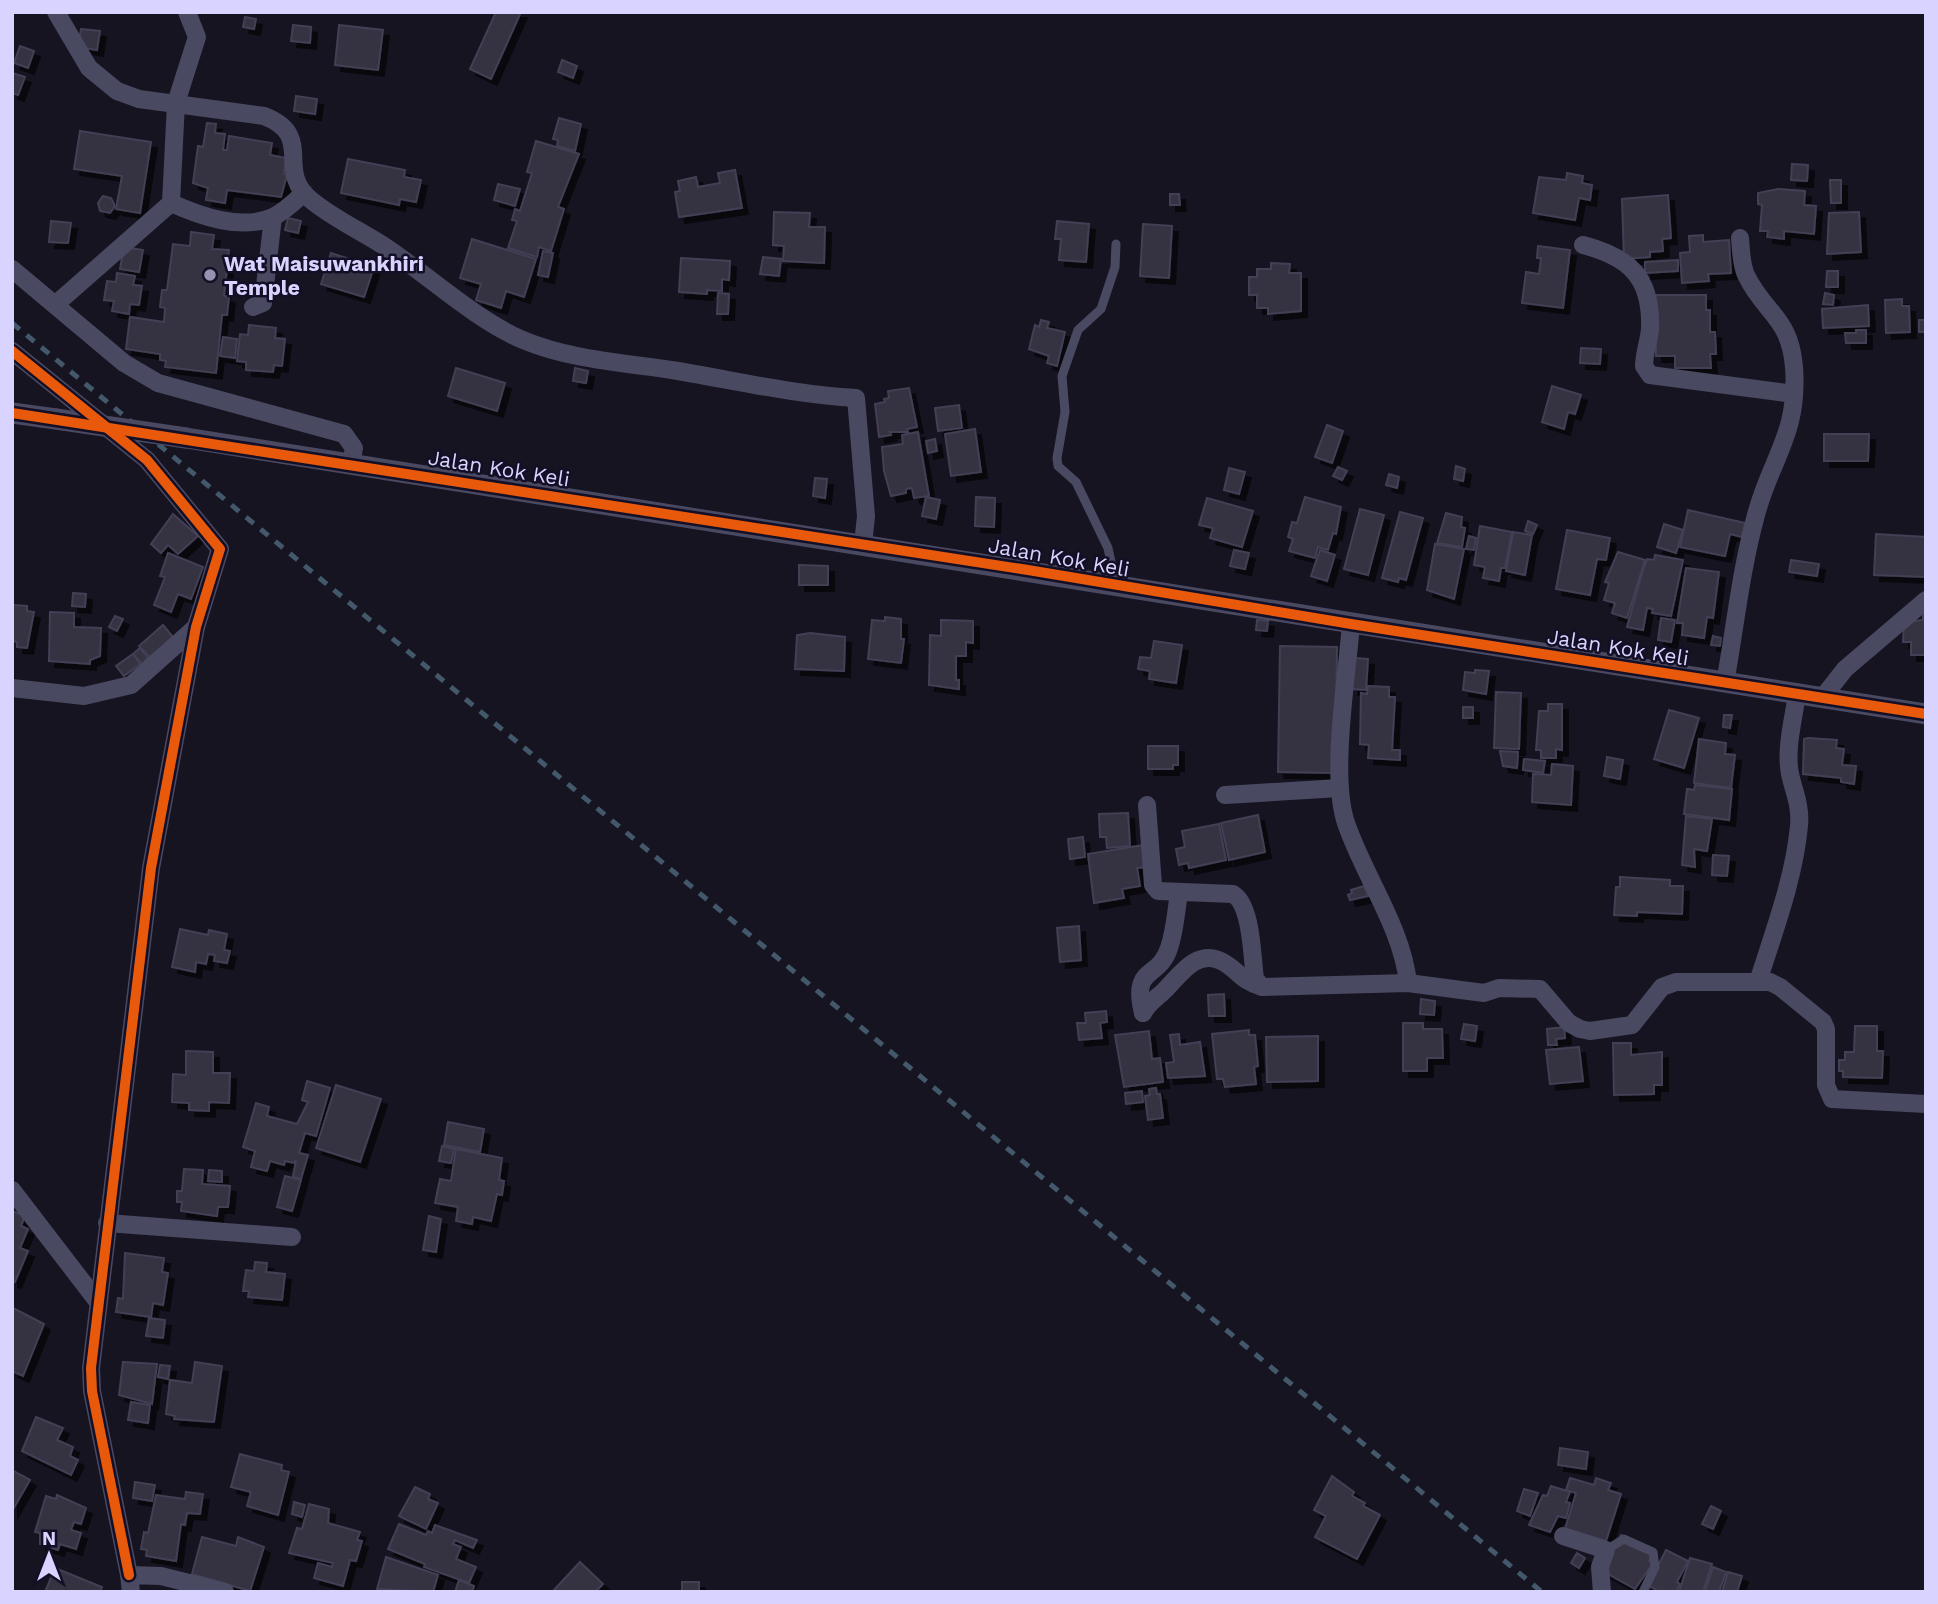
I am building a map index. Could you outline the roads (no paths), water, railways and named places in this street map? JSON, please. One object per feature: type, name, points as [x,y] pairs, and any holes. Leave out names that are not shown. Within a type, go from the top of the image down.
[{"type":"street","points":[[56,12],[76,51],[102,80],[139,99],[264,116],[279,122],[291,136],[293,172],[298,187],[304,194],[507,332],[525,341],[612,361],[856,398],[866,516],[863,545]]},
{"type":"street","points":[[56,304],[171,203],[176,103],[197,37],[187,12]]},
{"type":"street","points":[[171,203],[218,220],[251,221],[272,217],[304,194]]},
{"type":"street","points":[[253,307],[263,303],[272,217]]},
{"type":"street","points":[[1725,683],[1756,514],[1789,433],[1794,394],[1789,338],[1783,324],[1745,273],[1740,238]]},
{"type":"street","points":[[1583,245],[1618,256],[1639,276],[1649,321],[1644,366],[1650,375],[1794,394]]},
{"type":"street","points":[[12,269],[124,363],[158,383],[344,434],[354,448],[351,464]]},
{"type":"street","points":[[12,351],[147,460],[220,549],[196,626],[152,867],[91,1368],[92,1391],[130,1583],[161,1576],[225,1592]]},
{"type":"street","name":"Jalan Kok Keli","points":[[12,413],[1028,570],[1116,587],[1926,714]]},
{"type":"street","points":[[1823,697],[1844,669],[1926,600]]},
{"type":"street","points":[[1351,624],[1339,788],[1346,822],[1401,951],[1408,983]]},
{"type":"street","points":[[12,688],[84,696],[131,685],[196,626]]},
{"type":"street","points":[[1758,982],[1785,900],[1799,828],[1800,804],[1790,772],[1790,746],[1797,693]]},
{"type":"street","points":[[1225,795],[1339,788]]},
{"type":"street","points":[[1147,805],[1153,885],[1158,891],[1233,894],[1238,897],[1246,909],[1255,979],[1262,987]]},
{"type":"street","points":[[1179,893],[1169,949],[1140,984],[1139,996],[1143,1013],[1151,999],[1164,991],[1181,971],[1204,959],[1218,959],[1244,982],[1262,987],[1408,983],[1484,993],[1499,988],[1541,989],[1569,1023],[1590,1031],[1632,1025],[1662,987],[1676,982],[1758,982],[1780,987],[1823,1022],[1826,1029],[1826,1084],[1832,1099],[1926,1104]]},
{"type":"street","points":[[12,1190],[98,1302]]},
{"type":"street","points":[[107,1223],[292,1237]]},
{"type":"street","points":[[1563,1536],[1606,1550],[1600,1567],[1602,1592]]},
{"type":"lane","points":[[1116,244],[1115,267],[1101,309],[1078,330],[1062,376],[1065,412],[1057,458],[1058,466],[1076,482],[1108,548],[1116,587]]},
{"type":"lane","points":[[1606,1550],[1624,1539],[1653,1552],[1655,1567],[1643,1592]]},
{"type":"railway","points":[[12,323],[1542,1592]]},
{"type":"place","name":"Wat Maisuwankhiri Temple","points":[[210,275]]}]
